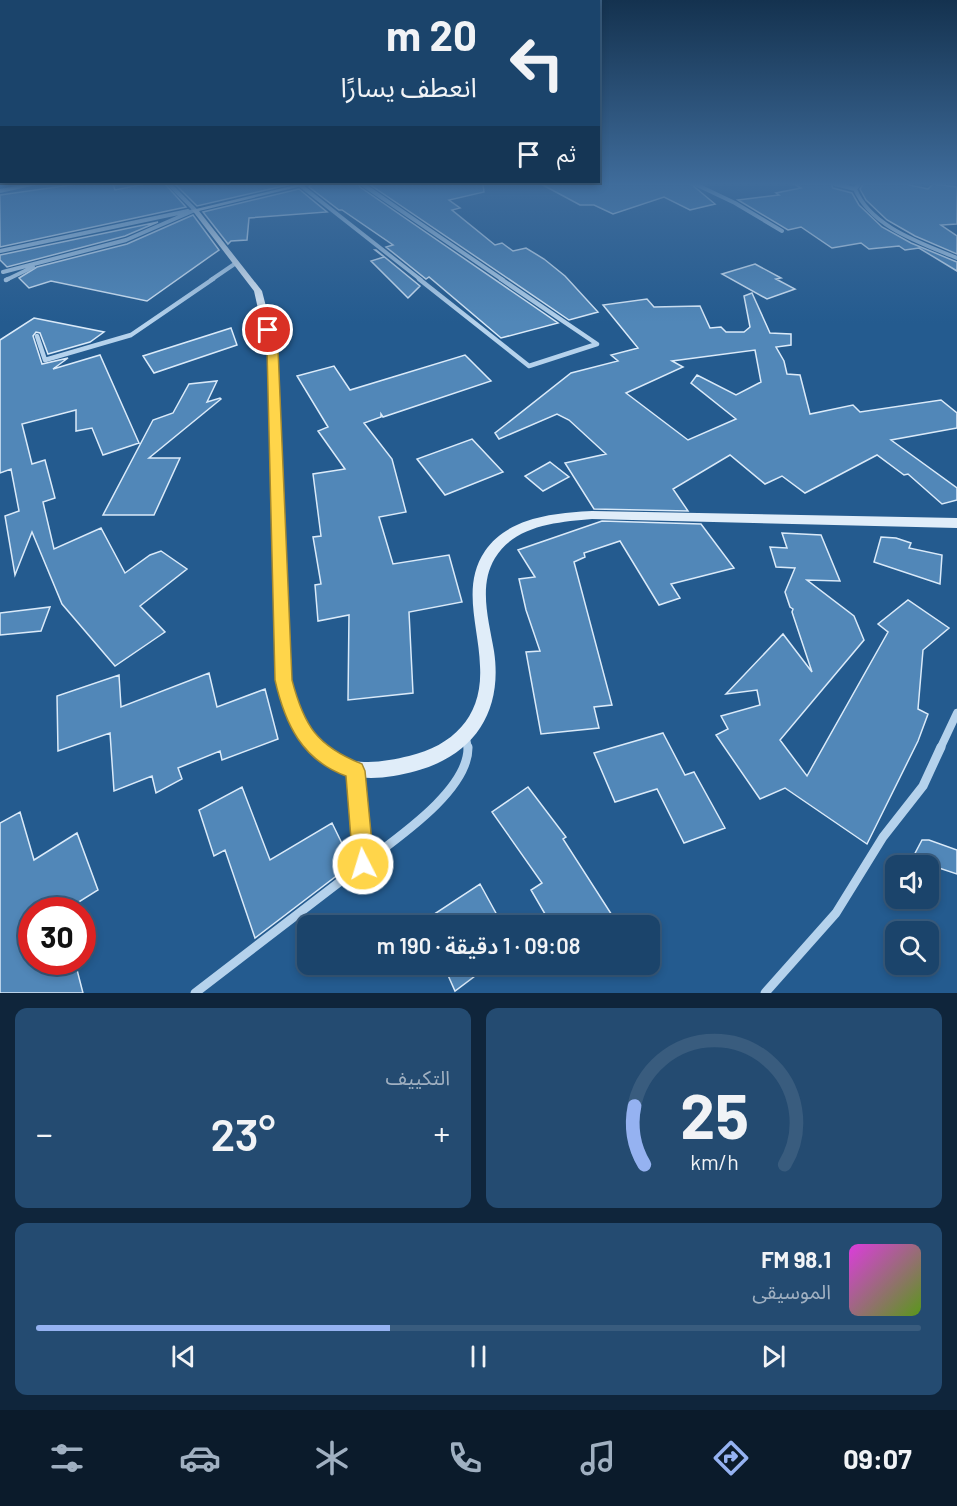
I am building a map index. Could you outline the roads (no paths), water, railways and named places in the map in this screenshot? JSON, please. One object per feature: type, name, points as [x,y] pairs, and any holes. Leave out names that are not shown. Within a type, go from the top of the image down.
[{"type":"main road","points":[[211,230],[258,291],[272,349],[284,680],[289,702],[309,742],[329,759],[355,771],[387,769],[413,764],[439,754],[466,736],[478,713],[488,668],[481,621],[481,575],[490,555],[517,530],[552,519],[592,515],[957,523]]},
{"type":"street","points":[[0,251],[98,230]]},
{"type":"street","points":[[3,272],[114,244],[154,230]]},
{"type":"street","points":[[362,230],[530,366],[597,344],[430,230]]},
{"type":"street","points":[[899,230],[957,258]]},
{"type":"street","points":[[6,280],[43,262]]},
{"type":"street","points":[[37,336],[45,360],[131,335],[236,263]]},
{"type":"street","points":[[765,993],[836,913],[883,837],[923,786],[957,713]]},
{"type":"street","points":[[195,993],[363,864],[444,796],[459,774],[468,755],[466,736]]},
{"type":"street","points":[[355,771],[363,864]]}]
